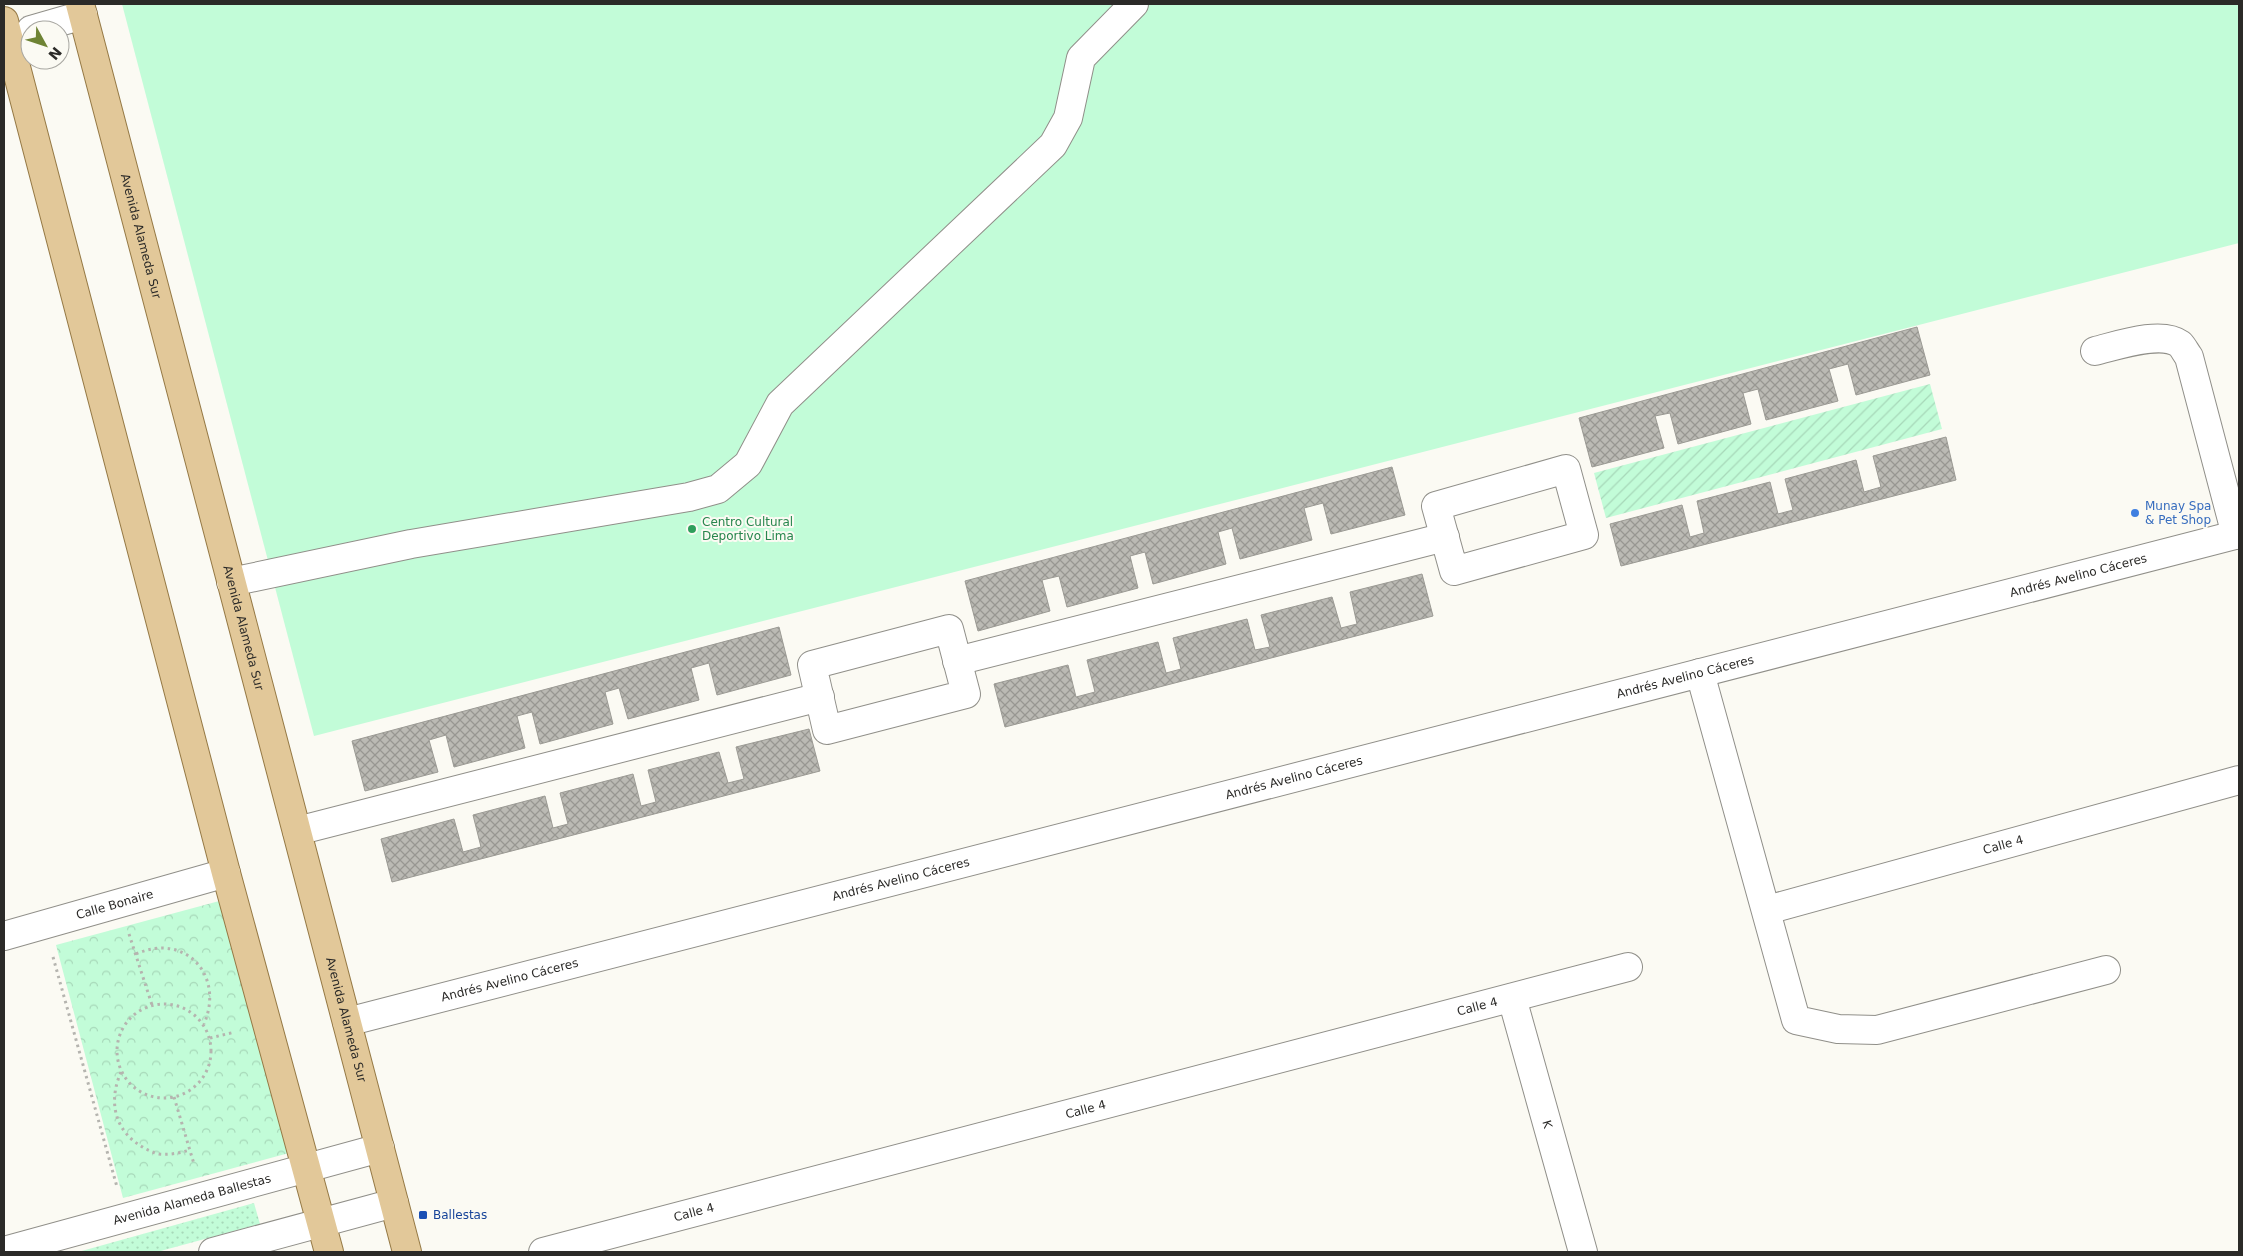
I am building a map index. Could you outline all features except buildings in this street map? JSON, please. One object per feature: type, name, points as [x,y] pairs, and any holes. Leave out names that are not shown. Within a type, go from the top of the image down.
[{"type":"main road","name":"Avenida Alameda Sur","points":[[82,9],[407,1252]]},
{"type":"main road","points":[[15,31],[226,873],[329,1252]]},
{"type":"street","points":[[232,582],[411,544],[689,497],[718,489],[748,464],[780,404],[1053,145],[1068,118],[1081,58],[1134,4]]},
{"type":"street","points":[[15,31],[82,9]]},
{"type":"street","points":[[2095,351],[2149,339],[2166,339],[2180,344],[2189,357],[2238,534]]},
{"type":"street","points":[[1566,469],[1584,535],[1454,571],[1445,537],[1436,506],[1566,469]]},
{"type":"street","name":"Andrés Avelino Cáceres","points":[[347,1022],[2238,534]]},
{"type":"street","points":[[957,661],[1445,537]]},
{"type":"street","points":[[949,629],[966,694],[828,730],[820,697],[812,665],[949,629]]},
{"type":"street","points":[[1700,673],[1796,1020],[1838,1029],[1877,1030],[2106,970]]},
{"type":"street","points":[[297,831],[820,697]]},
{"type":"street","name":"Calle 4","points":[[1767,910],[2239,780]]},
{"type":"street","name":"Calle Bonaire","points":[[4,936],[226,873]]},
{"type":"street","name":"Calle 4","points":[[543,1252],[1628,966]]},
{"type":"street","name":"K","points":[[1512,998],[1583,1252]]},
{"type":"street","name":"Avenida Alameda Ballestas","points":[[4,1251],[380,1148]]},
{"type":"street","points":[[213,1252],[394,1203]]},
{"type":"path","points":[[45,925],[126,1218]]},
{"type":"path","points":[[128,929],[152,1005]]},
{"type":"path","points":[[136,954],[148,949],[173,949],[185,954],[196,962],[204,972],[212,998],[204,1024]]},
{"type":"path","points":[[163,1003],[179,1005],[193,1012],[204,1024],[210,1038],[210,1064],[205,1075],[186,1093],[174,1097],[159,1098],[143,1094],[131,1085],[121,1072],[117,1056],[117,1041],[123,1026],[134,1014],[152,1005],[163,1003]]},
{"type":"path","points":[[210,1038],[244,1029]]},
{"type":"path","points":[[121,1072],[116,1085],[115,1113],[120,1126],[129,1137],[142,1148],[158,1154],[174,1154],[190,1150]]},
{"type":"path","points":[[174,1097],[195,1166]]},
{"type":"green space","name":"Centro Cultural Deportivo Lima","points":[[122,4],[2239,4],[2239,243],[314,736]]},
{"type":"green space","points":[[1930,384],[1942,429],[1606,518],[1594,473]]},
{"type":"green space","points":[[223,900],[289,1153],[123,1198],[56,945]]},
{"type":"green space","points":[[254,1203],[260,1224],[157,1252],[78,1252]]},
{"type":"place","name":"Munay Spa & Pet Shop","points":[[2135,513]]},
{"type":"place","name":"Centro Cultural Deportivo Lima","points":[[692,529]]},
{"type":"place","name":"Ballestas","points":[[423,1215]]}]
